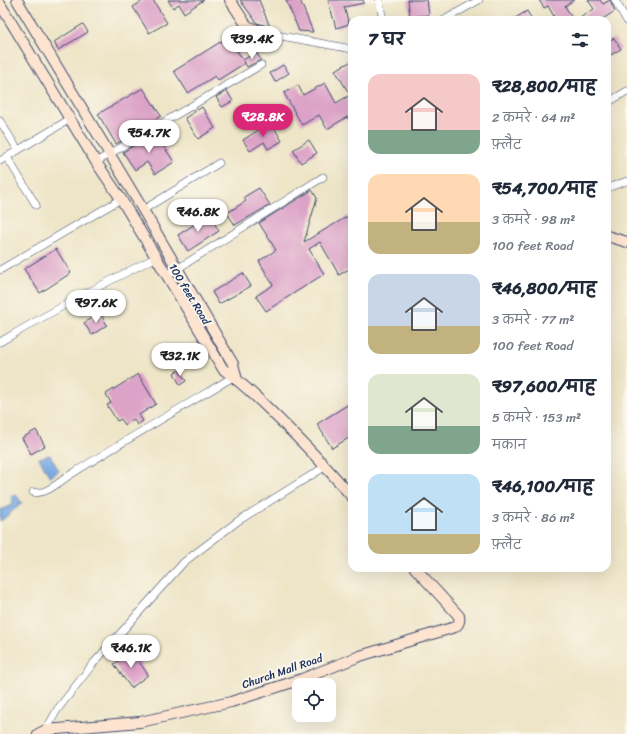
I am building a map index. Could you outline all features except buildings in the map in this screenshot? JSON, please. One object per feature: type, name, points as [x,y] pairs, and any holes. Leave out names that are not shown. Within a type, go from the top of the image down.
[{"type":"street","name":"100 feet Road","points":[[17,0],[110,154],[233,364],[235,378]]},
{"type":"street","points":[[230,0],[247,26],[258,31],[348,48]]},
{"type":"street","points":[[379,0],[382,16]]},
{"type":"street","points":[[451,16],[479,0]]},
{"type":"street","points":[[615,0],[627,21]]},
{"type":"street","name":"100 feet Road","points":[[0,4],[223,369],[235,378]]},
{"type":"street","points":[[96,162],[261,65]]},
{"type":"street","points":[[53,90],[66,82]]},
{"type":"street","points":[[611,101],[627,91]]},
{"type":"street","points":[[0,161],[70,119]]},
{"type":"street","points":[[0,121],[18,150]]},
{"type":"street","points":[[7,157],[36,205]]},
{"type":"street","points":[[143,210],[219,163]]},
{"type":"street","points":[[166,276],[323,177]]},
{"type":"street","points":[[611,187],[627,181]]},
{"type":"street","points":[[0,270],[120,199]]},
{"type":"street","points":[[611,237],[627,242]]},
{"type":"street","points":[[0,342],[69,301],[155,258]]},
{"type":"street","points":[[186,309],[197,303]]},
{"type":"street","points":[[33,492],[40,492],[51,487],[98,457],[235,378],[274,414],[326,466],[348,492]]},
{"type":"street","points":[[42,732],[92,665],[184,562],[238,522],[326,466]]},
{"type":"street","name":"Church Mall Road","points":[[42,732],[140,722],[231,702],[302,679],[360,656],[455,627],[460,620],[458,616],[419,572]]},
{"type":"water","points":[[50,455],[59,471],[50,477],[39,458]]},
{"type":"water","points":[[16,495],[22,503],[1,521],[0,509],[4,509],[12,505],[13,501],[11,497]]}]
